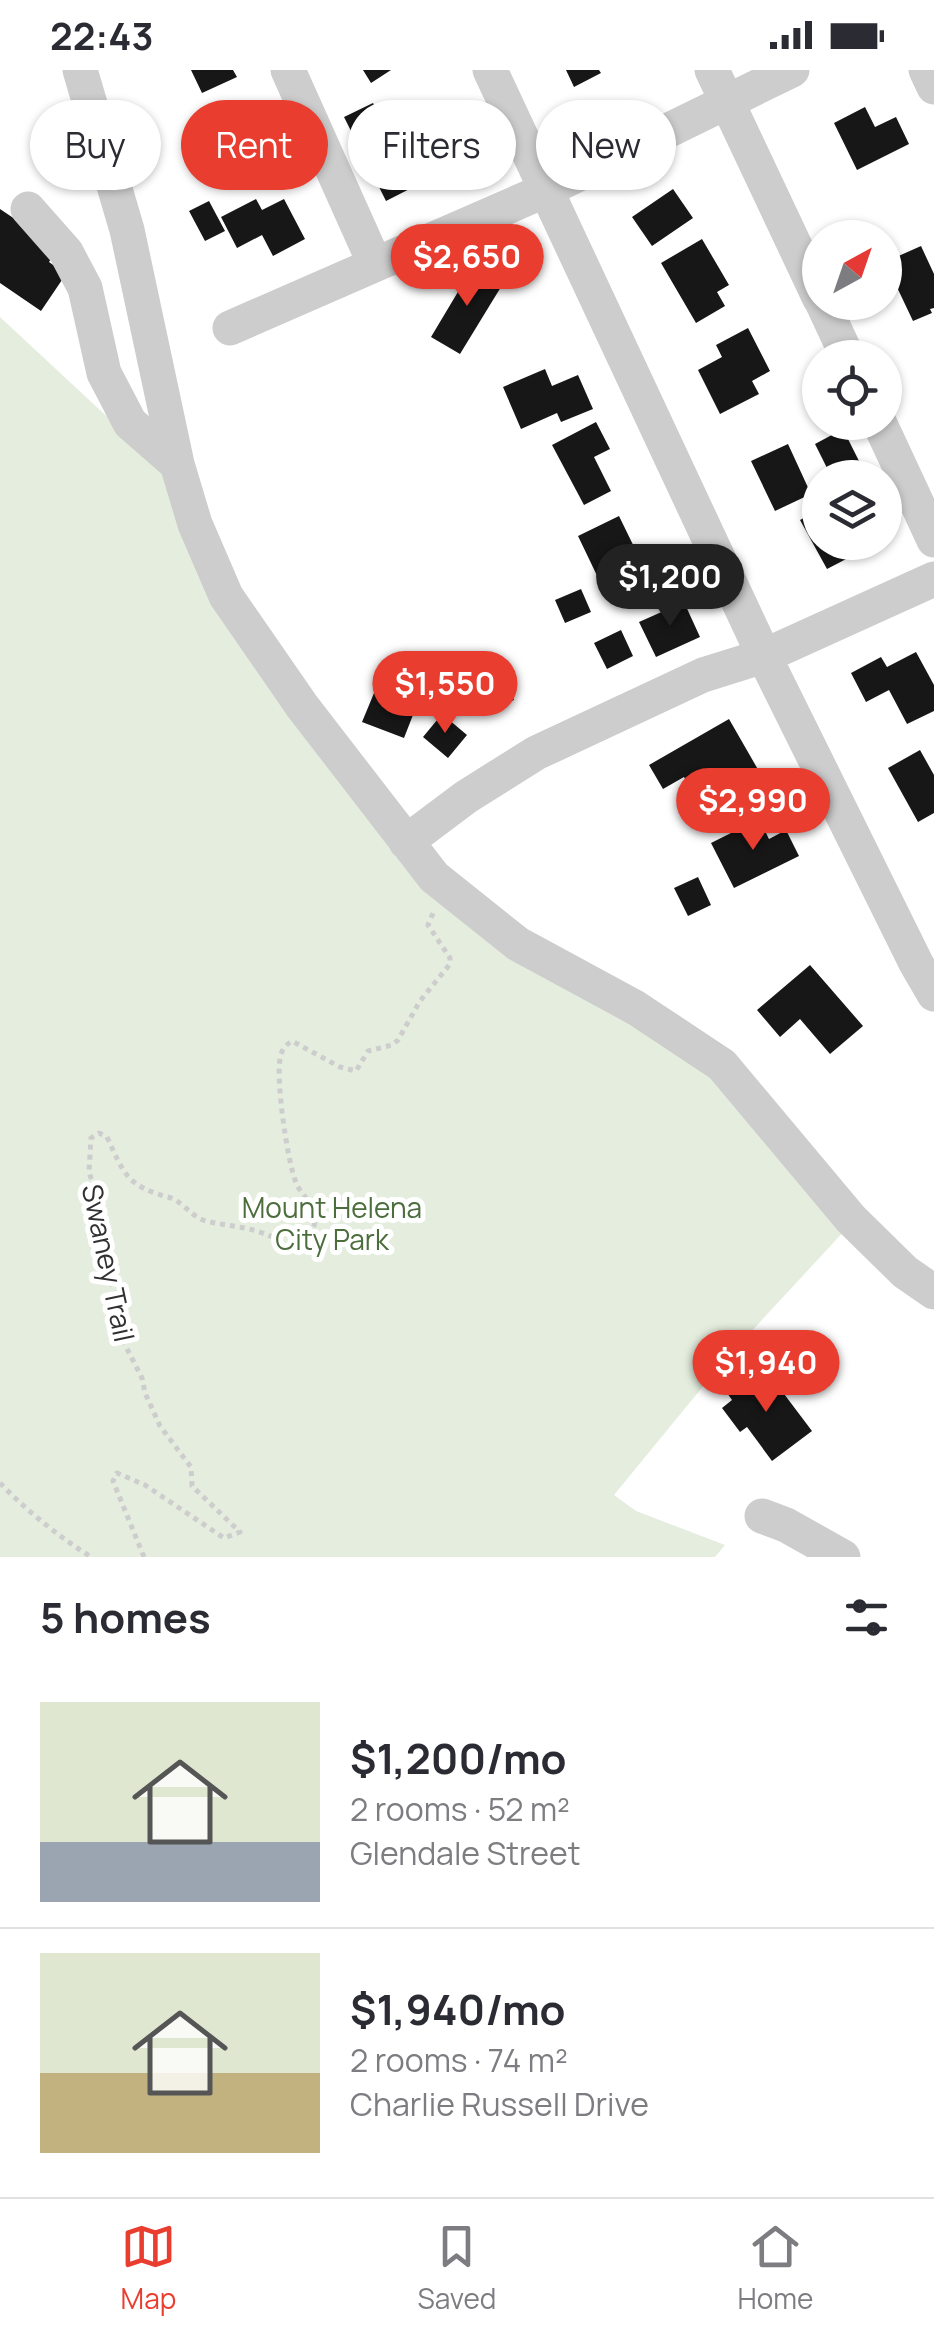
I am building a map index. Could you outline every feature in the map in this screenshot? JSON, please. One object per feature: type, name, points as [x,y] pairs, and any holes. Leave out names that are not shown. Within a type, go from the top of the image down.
[{"type":"street","points":[[80,70],[127,230],[177,464],[195,524],[226,596],[302,706],[434,877],[518,944],[636,1008],[722,1065],[851,1218],[905,1272],[934,1292]]},
{"type":"street","points":[[288,70],[374,262]]},
{"type":"street","points":[[490,70],[536,169]]},
{"type":"street","points":[[676,112],[720,86],[792,70]]},
{"type":"street","points":[[926,70],[934,87]]},
{"type":"street","points":[[720,86],[802,260]]},
{"type":"street","points":[[230,328],[546,190],[764,656],[934,994]]},
{"type":"street","points":[[28,209],[66,252],[84,288],[104,373],[130,424],[177,464]]},
{"type":"street","points":[[887,440],[934,540]]},
{"type":"street","points":[[406,842],[466,797],[536,753],[703,675],[764,656],[934,579]]},
{"type":"street","points":[[762,1516],[843,1557]]},
{"type":"path","name":"Swaney Trail","points":[[144,1557],[113,1481],[118,1472],[145,1485],[224,1538],[240,1532],[192,1486],[190,1467],[160,1426],[142,1378],[128,1354],[119,1305],[108,1274],[105,1220],[89,1172],[91,1138],[98,1133],[107,1137],[123,1172],[134,1184],[176,1199],[201,1220],[250,1228],[275,1239],[302,1238],[312,1230],[315,1220],[313,1208],[295,1182],[280,1058],[286,1045],[300,1042],[340,1067],[356,1071],[368,1051],[398,1040],[420,1001],[450,964],[428,925],[436,905],[452,892]]},
{"type":"path","points":[[0,1482],[51,1531],[90,1557]]},
{"type":"green space","name":"Mount Helena City Park","points":[[0,317],[130,438],[160,443],[182,524],[412,867],[711,1068],[847,1228],[723,1362],[614,1495],[636,1511],[725,1545],[715,1557],[0,1557]]},
{"type":"building","points":[[191,70],[233,70],[237,77],[202,93]]},
{"type":"building","points":[[363,70],[391,70],[371,83]]},
{"type":"building","points":[[566,70],[599,70],[601,73],[574,87]]},
{"type":"building","points":[[865,107],[875,127],[896,117],[909,144],[857,170],[834,123]]},
{"type":"building","points":[[380,190],[408,190],[386,201]]},
{"type":"building","points":[[674,190],[693,218],[652,246],[632,217]]},
{"type":"building","points":[[256,199],[262,210],[284,199],[305,239],[273,256],[262,235],[237,248],[221,217]]},
{"type":"building","points":[[209,201],[225,231],[205,241],[189,211]]},
{"type":"building","points":[[0,209],[58,248],[49,262],[66,274],[41,311],[0,283]]},
{"type":"building","points":[[702,239],[729,285],[717,292],[725,306],[696,323],[661,263]]},
{"type":"building","points":[[921,246],[934,274],[932,313],[913,321],[902,298],[902,254]]},
{"type":"building","points":[[474,265],[504,282],[460,354],[431,337]]},
{"type":"building","points":[[748,328],[770,371],[752,381],[759,394],[720,414],[698,370],[722,357],[716,345]]},
{"type":"building","points":[[545,369],[552,386],[578,375],[593,409],[561,422],[557,413],[521,429],[503,387]]},
{"type":"building","points":[[596,422],[610,449],[594,457],[611,491],[584,505],[552,445]]},
{"type":"building","points":[[822,440],[848,440],[858,460],[823,460],[815,444]]},
{"type":"building","points":[[788,444],[802,474],[802,498],[775,511],[751,461]]},
{"type":"building","points":[[619,516],[638,555],[625,561],[630,573],[602,586],[578,536]]},
{"type":"building","points":[[822,560],[844,560],[827,569]]},
{"type":"building","points":[[581,589],[591,612],[565,623],[555,600]]},
{"type":"building","points":[[684,602],[700,637],[656,657],[639,622]]},
{"type":"building","points":[[621,630],[633,656],[607,669],[594,643]]},
{"type":"building","points":[[916,652],[934,685],[934,711],[907,724],[889,690],[866,702],[851,673],[881,657],[887,667]]},
{"type":"building","points":[[499,666],[514,700],[477,716],[462,682]]},
{"type":"building","points":[[379,681],[420,697],[404,738],[362,722]]},
{"type":"building","points":[[442,714],[467,735],[448,758],[423,737]]},
{"type":"building","points":[[729,719],[760,773],[701,807],[684,777],[663,789],[649,765]]},
{"type":"building","points":[[920,750],[934,775],[934,813],[918,822],[888,768]]},
{"type":"building","points":[[759,819],[769,839],[786,830],[799,856],[734,888],[711,843]]},
{"type":"building","points":[[698,877],[711,905],[688,916],[674,888]]},
{"type":"building","points":[[810,965],[863,1026],[830,1054],[800,1019],[780,1037],[757,1010]]},
{"type":"building","points":[[753,1374],[758,1381],[769,1374],[812,1431],[772,1461],[747,1427],[740,1432],[722,1408],[732,1400],[727,1393]]}]
